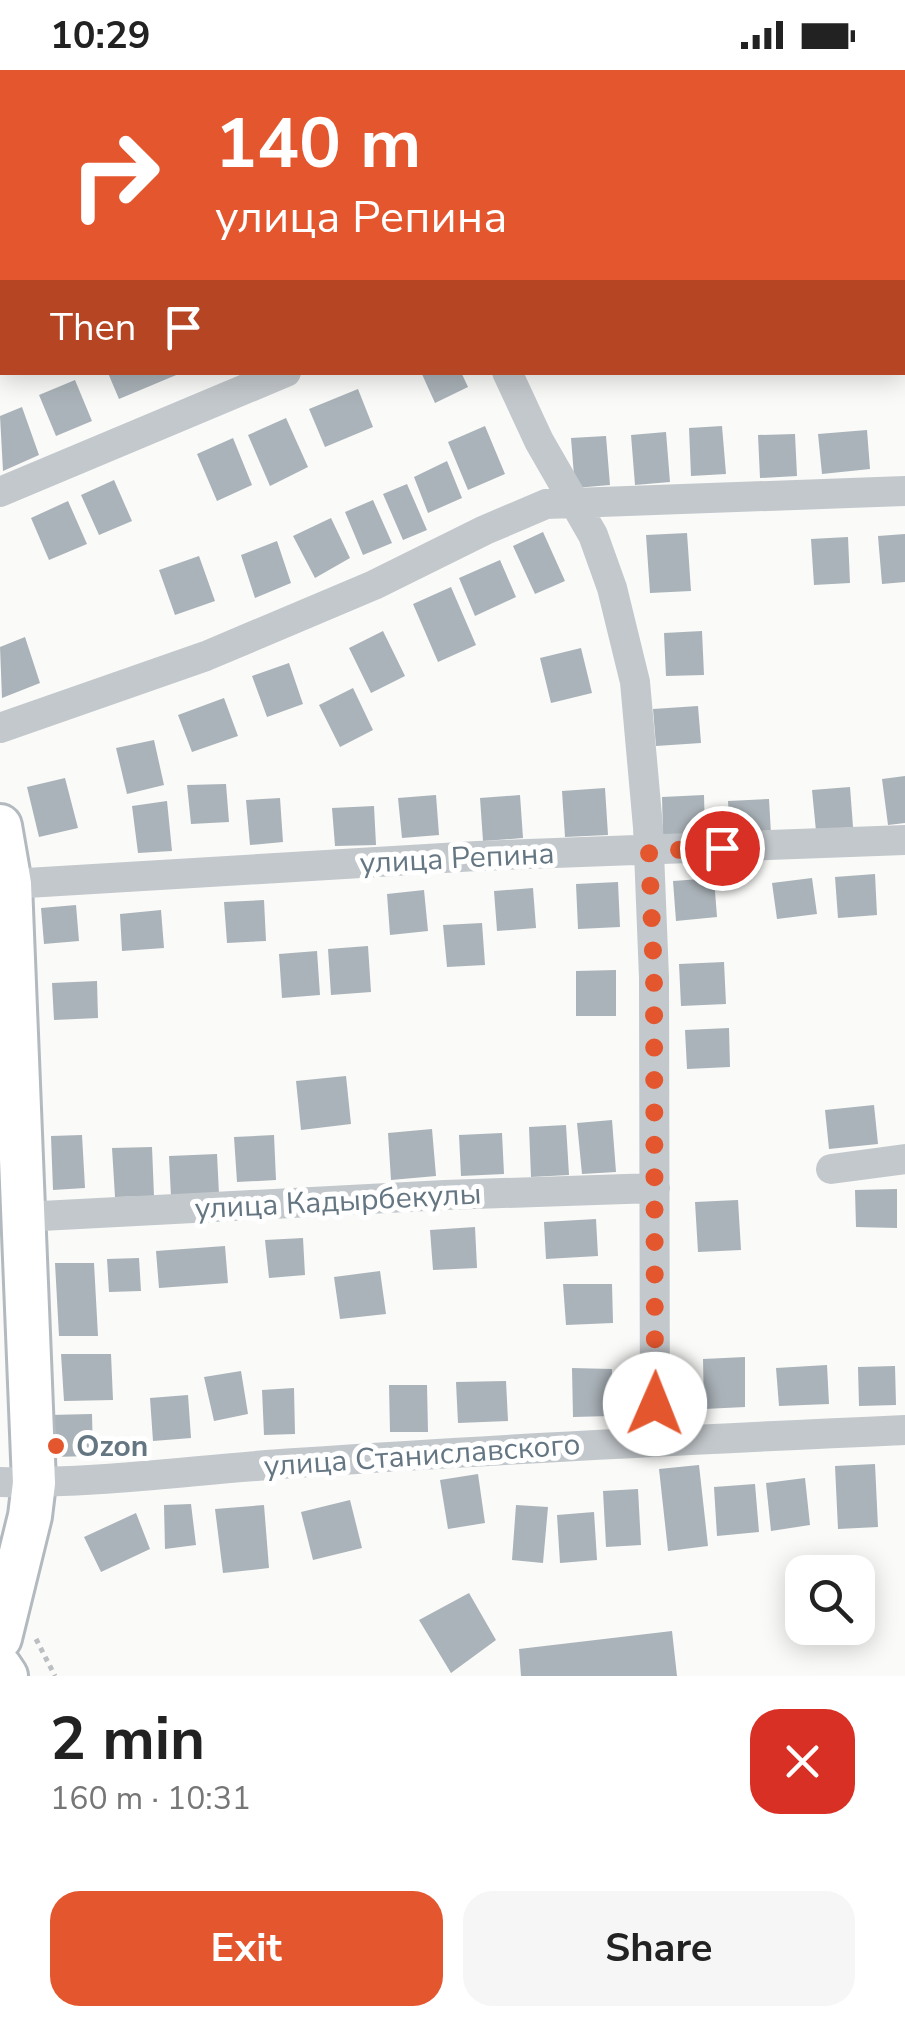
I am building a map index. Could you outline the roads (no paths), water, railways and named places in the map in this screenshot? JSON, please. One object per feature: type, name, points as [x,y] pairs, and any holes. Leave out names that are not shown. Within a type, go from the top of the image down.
[{"type":"street","points":[[0,492],[279,375]]},
{"type":"street","points":[[509,375],[593,534],[612,588],[635,682],[649,851],[654,978],[654,1441]]},
{"type":"street","points":[[0,728],[206,656],[374,585],[546,504],[905,491]]},
{"type":"street","points":[[0,826],[10,884],[22,1217],[17,1482],[30,1516],[0,1638]]},
{"type":"street","name":"улица Репина","points":[[10,884],[477,856],[905,840]]},
{"type":"street","points":[[831,1169],[905,1159]]},
{"type":"street","name":"улица Кадырбекулы","points":[[22,1217],[655,1188]]},
{"type":"street","name":"улица Станиславского","points":[[17,1482],[654,1441],[905,1430]]},
{"type":"street","points":[[0,1667],[6,1676]]},
{"type":"place","name":"Ozon","points":[[56,1446]]}]
